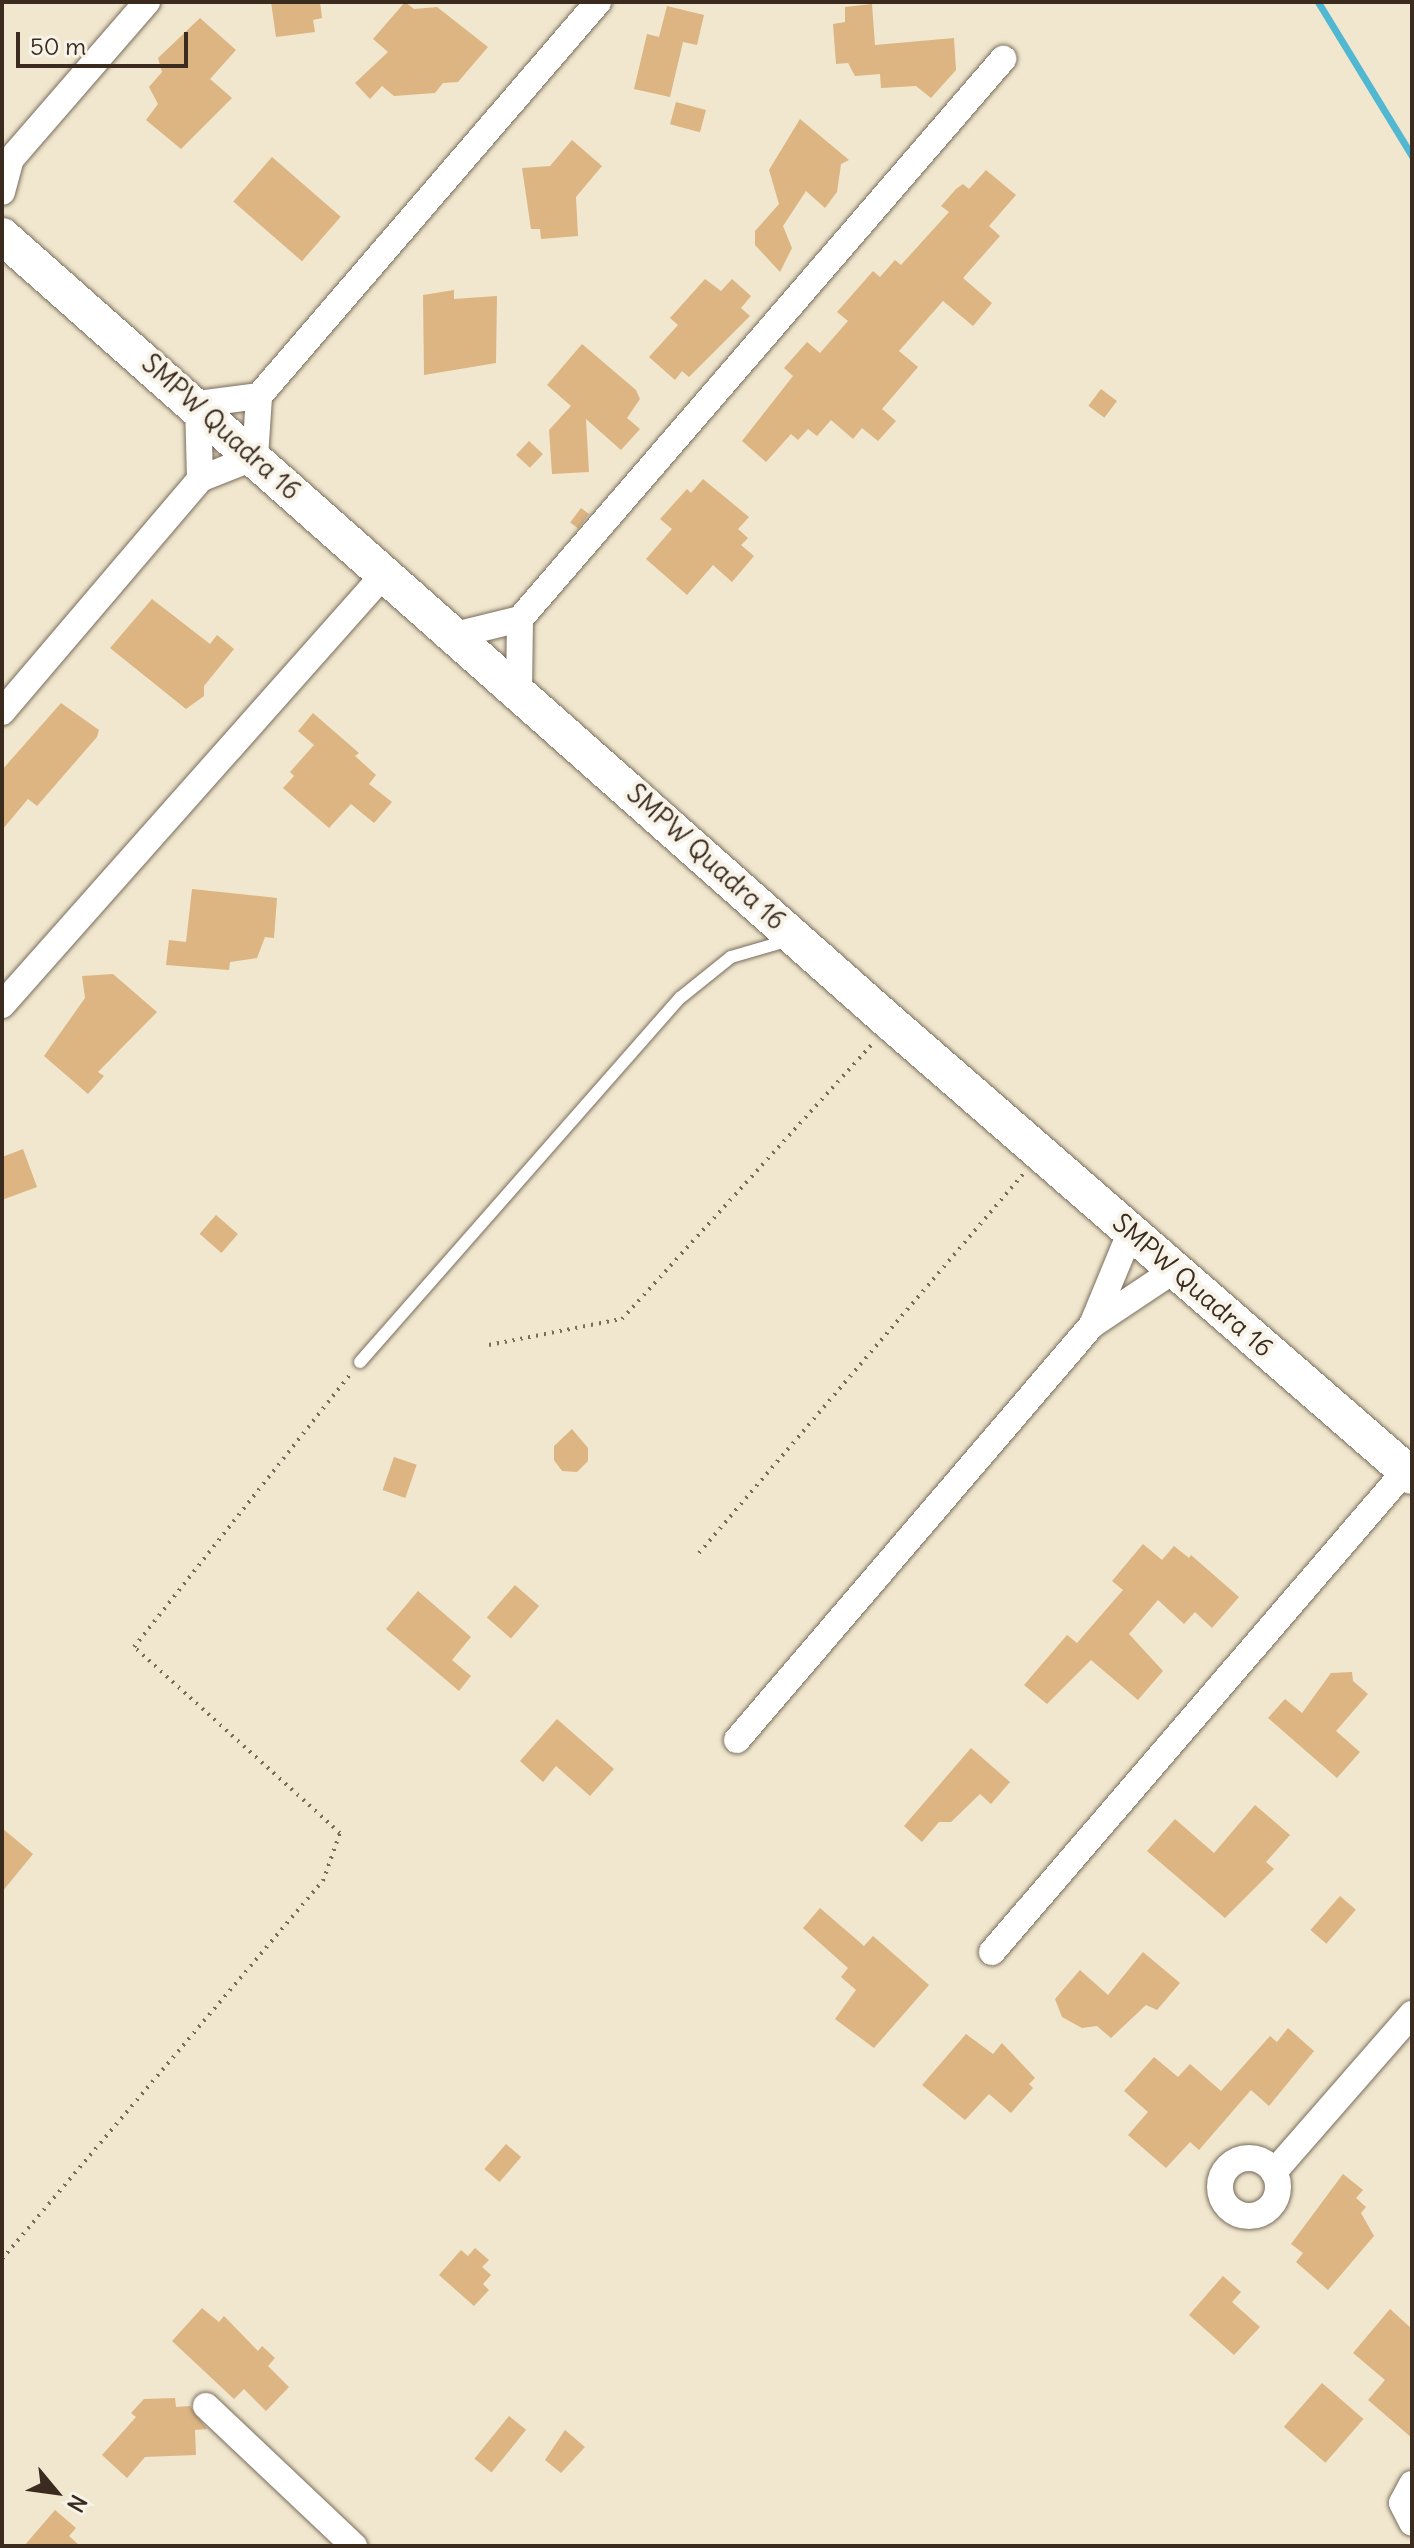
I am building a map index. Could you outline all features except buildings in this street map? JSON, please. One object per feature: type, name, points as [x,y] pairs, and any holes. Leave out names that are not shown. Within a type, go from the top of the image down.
[{"type":"street","points":[[2,192],[6,160],[147,2]]},
{"type":"street","points":[[2,712],[200,479],[255,457],[259,396],[598,2]]},
{"type":"street","points":[[455,635],[520,619],[1003,59]]},
{"type":"street","name":"SMPW Quadra 16","points":[[2,236],[198,404],[891,1023],[1409,1473]]},
{"type":"street","points":[[200,479],[198,404],[259,396]]},
{"type":"street","points":[[2,1005],[386,572]]},
{"type":"street","points":[[519,691],[520,619]]},
{"type":"street","points":[[1092,1325],[1131,1231]]},
{"type":"street","points":[[737,1740],[1092,1325],[1176,1269]]},
{"type":"street","points":[[992,1952],[1409,1473]]},
{"type":"street","points":[[1274,2172],[1412,2014]]},
{"type":"street","points":[[206,2406],[354,2546]]},
{"type":"street","points":[[1412,2484],[1402,2503],[1412,2523]]},
{"type":"lane","points":[[360,1362],[680,998],[731,957],[797,938]]},
{"type":"path","points":[[489,1345],[622,1319],[891,1023]]},
{"type":"path","points":[[699,1553],[1041,1153]]},
{"type":"path","points":[[2,2259],[323,1881],[340,1833],[134,1647],[360,1362]]},
{"type":"waterway","points":[[1318,2],[1412,156]]}]
